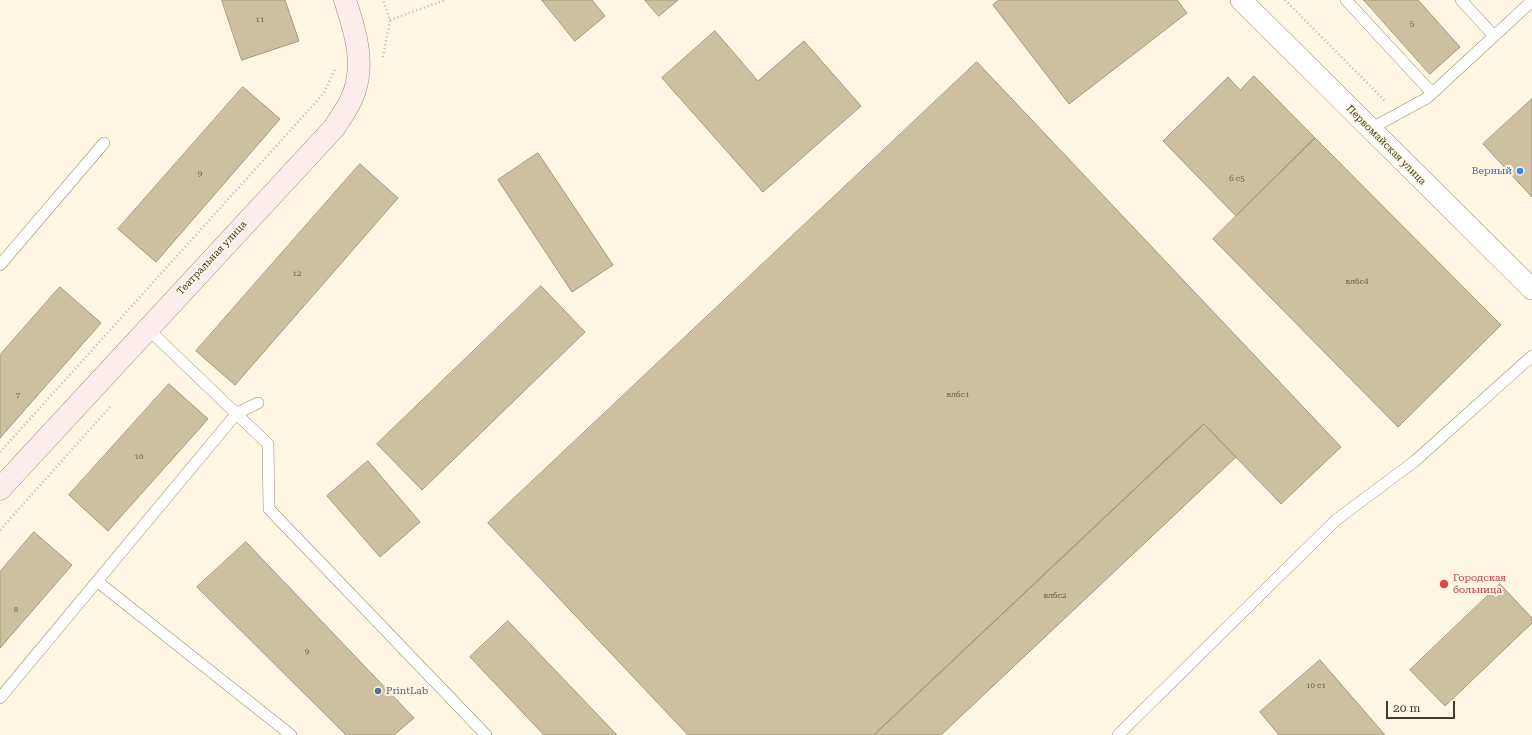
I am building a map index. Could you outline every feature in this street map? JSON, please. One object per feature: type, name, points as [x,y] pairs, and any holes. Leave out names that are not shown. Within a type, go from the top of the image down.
[{"type":"street","name":"Театральная улица","points":[[0,489],[147,328],[334,128],[354,93],[360,66],[354,27],[346,0]]},
{"type":"street","name":"Первомайская улица","points":[[1241,0],[1532,289]]},
{"type":"lane","points":[[1346,0],[1432,93]]},
{"type":"lane","points":[[1461,0],[1494,36]]},
{"type":"lane","points":[[1370,129],[1427,98],[1532,1]]},
{"type":"lane","points":[[0,265],[104,143]]},
{"type":"lane","points":[[147,328],[268,444],[269,509],[486,735]]},
{"type":"lane","points":[[1118,735],[1336,520],[1415,460],[1532,356]]},
{"type":"lane","points":[[0,698],[237,413],[258,403]]},
{"type":"lane","points":[[98,582],[291,735]]},
{"type":"path","points":[[390,20],[445,0]]},
{"type":"path","points":[[1285,0],[1398,114]]},
{"type":"path","points":[[0,452],[324,93],[336,68]]},
{"type":"building","points":[[222,0],[285,0],[299,41],[242,60]]},
{"type":"building","points":[[542,0],[592,0],[605,16],[575,41]]},
{"type":"building","points":[[645,0],[678,0],[659,16]]},
{"type":"building","points":[[999,0],[1177,0],[1187,13],[1069,104],[993,5]]},
{"type":"building","points":[[1364,0],[1418,0],[1460,47],[1430,74]]},
{"type":"building","points":[[715,31],[758,81],[804,41],[861,106],[763,192],[662,78]]},
{"type":"building","points":[[977,62],[1341,447],[1281,504],[1204,424],[874,735],[688,735],[488,523]]},
{"type":"building","points":[[1254,76],[1315,138],[1236,216],[1163,141],[1228,77],[1240,90]]},
{"type":"building","points":[[243,87],[280,119],[156,262],[118,229]]},
{"type":"building","name":"Верный","points":[[1532,99],[1532,197],[1483,144]]},
{"type":"building","points":[[1315,138],[1501,325],[1398,427],[1213,239]]},
{"type":"building","points":[[538,153],[613,265],[572,292],[498,180]]},
{"type":"building","points":[[360,164],[398,198],[235,385],[196,351]]},
{"type":"building","points":[[541,286],[585,332],[422,490],[377,444]]},
{"type":"building","points":[[60,287],[101,323],[0,438],[0,355]]},
{"type":"building","points":[[169,384],[208,419],[108,531],[69,495]]},
{"type":"building","points":[[1204,424],[1236,457],[941,735],[874,735]]},
{"type":"building","points":[[368,461],[420,522],[380,557],[327,496]]},
{"type":"building","points":[[34,532],[72,565],[0,648],[0,572]]},
{"type":"building","points":[[246,542],[414,718],[394,735],[346,735],[197,587]]},
{"type":"building","points":[[1500,584],[1532,618],[1532,623],[1445,706],[1410,670]]},
{"type":"building","points":[[508,621],[617,735],[544,735],[470,657]]},
{"type":"building","points":[[1320,660],[1385,735],[1279,735],[1260,712]]},
{"type":"place","name":"Верный","points":[[1520,171]]},
{"type":"place","name":"Городская больница","points":[[1444,584]]},
{"type":"place","name":"PrintLab","points":[[378,691]]}]
